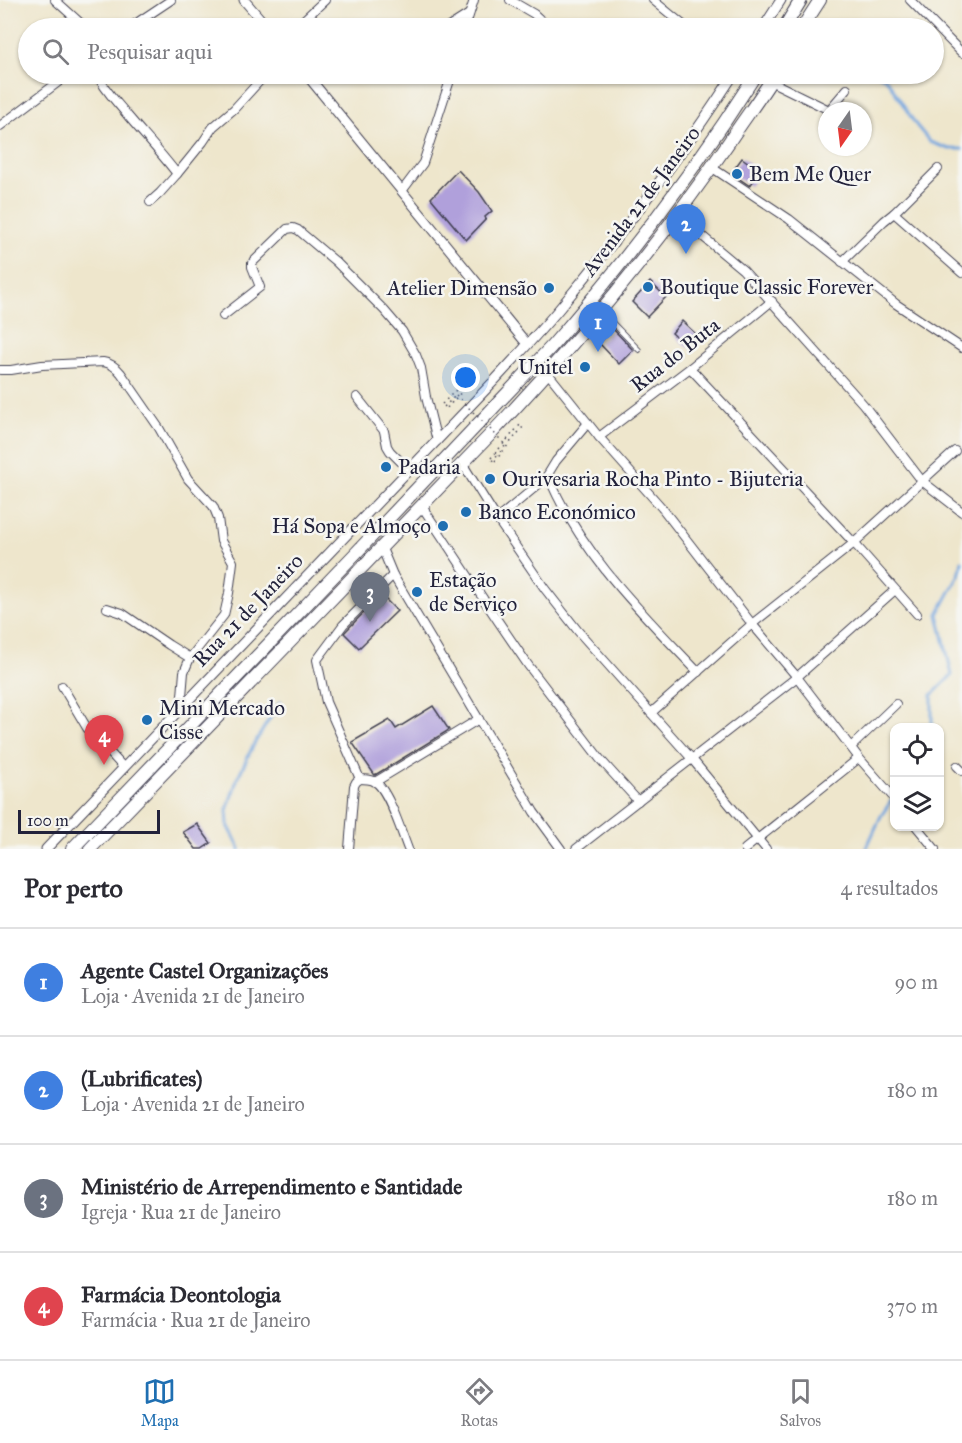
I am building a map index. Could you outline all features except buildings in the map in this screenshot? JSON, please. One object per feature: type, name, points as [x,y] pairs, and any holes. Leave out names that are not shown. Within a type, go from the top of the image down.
[{"type":"main road","points":[[790,18],[801,0]]},
{"type":"main road","points":[[808,18],[820,0]]},
{"type":"main road","name":"Avenida 21 de Janeiro","points":[[72,849],[551,347],[649,228],[698,161],[749,84]]},
{"type":"main road","name":"Avenida 21 de Janeiro","points":[[547,372],[600,311],[677,215],[768,84]]},
{"type":"main road","points":[[90,849],[499,425],[547,372]]},
{"type":"street","points":[[55,0],[75,18]]},
{"type":"street","points":[[144,18],[171,0]]},
{"type":"street","points":[[244,0],[259,18]]},
{"type":"street","points":[[306,18],[325,0]]},
{"type":"street","points":[[468,18],[474,0]]},
{"type":"street","points":[[510,0],[538,18]]},
{"type":"street","points":[[653,0],[675,18]]},
{"type":"street","points":[[769,18],[781,0]]},
{"type":"street","points":[[910,0],[928,18]]},
{"type":"street","points":[[463,18],[469,14]]},
{"type":"street","points":[[944,35],[962,53]]},
{"type":"street","points":[[0,126],[56,84]]},
{"type":"street","points":[[102,84],[177,174]]},
{"type":"street","points":[[150,202],[177,174],[213,127],[234,109],[257,84]]},
{"type":"street","points":[[314,84],[527,344]]},
{"type":"street","points":[[402,191],[423,163],[449,84]]},
{"type":"street","name":"Rua 21 de Janeiro","points":[[46,849],[527,344],[580,284],[644,204],[727,84]]},
{"type":"street","points":[[785,84],[830,110],[847,89]]},
{"type":"street","points":[[711,167],[789,219],[896,304],[962,348]]},
{"type":"street","points":[[842,262],[938,169]]},
{"type":"street","points":[[894,213],[962,273]]},
{"type":"street","points":[[677,215],[743,270],[863,404],[922,481],[962,512]]},
{"type":"street","points":[[223,316],[260,287],[252,263],[287,229],[298,230],[336,262],[402,331],[421,368],[437,441]]},
{"type":"street","name":"Rua do Buta","points":[[599,437],[690,368],[772,301]]},
{"type":"street","points":[[0,370],[42,365],[110,363],[121,373],[159,428],[188,478],[213,506],[218,518],[221,542],[233,562],[230,593],[224,615],[190,658],[183,678],[181,708]]},
{"type":"street","points":[[690,368],[854,543],[917,614]]},
{"type":"street","points":[[547,372],[599,437],[662,508],[859,758],[890,793]]},
{"type":"street","points":[[357,397],[384,431],[390,451],[409,470]]},
{"type":"street","points":[[496,519],[548,475],[556,461],[588,423]]},
{"type":"street","points":[[651,713],[752,624],[854,543],[955,451]]},
{"type":"street","points":[[462,463],[496,519],[544,589],[578,631],[692,759],[766,849]]},
{"type":"street","points":[[548,475],[578,532],[598,559],[627,596],[698,672]]},
{"type":"street","points":[[421,505],[528,665],[600,759],[638,801]]},
{"type":"street","points":[[381,546],[393,575],[534,812],[561,849]]},
{"type":"street","points":[[360,779],[326,702],[317,660],[343,625],[393,575]]},
{"type":"street","points":[[576,849],[797,677],[895,590]]},
{"type":"street","points":[[107,608],[123,613],[190,658]]},
{"type":"street","points":[[62,686],[87,728],[124,768]]},
{"type":"street","points":[[851,747],[896,704]]},
{"type":"street","points":[[375,782],[479,719]]},
{"type":"street","points":[[745,849],[859,758]]},
{"type":"street","points":[[349,849],[354,786],[360,779],[375,782],[382,790],[408,849]]},
{"type":"street","points":[[920,831],[935,849]]},
{"type":"lane","points":[[600,311],[639,350]]},
{"type":"path","points":[[442,404],[471,375],[474,378],[446,409],[444,407],[456,395],[506,445],[492,461],[490,459],[520,425],[524,427],[495,461]]},
{"type":"waterway","points":[[890,84],[916,125],[930,142],[949,149],[962,149]]},
{"type":"waterway","points":[[932,723],[932,695],[952,675],[938,614],[959,575],[962,561]]},
{"type":"waterway","points":[[240,849],[228,825],[227,810],[238,777],[254,744],[280,702]]},
{"type":"waterway","points":[[866,849],[881,816],[890,802]]},
{"type":"place","name":"Bem Me Quer","points":[[737,174]]},
{"type":"place","name":"(Lubrificates)","points":[[686,254]]},
{"type":"place","name":"Boutique Classic Forever","points":[[648,287]]},
{"type":"place","name":"Atelier Dimensão","points":[[549,288]]},
{"type":"place","name":"Agente Castel Organizações","points":[[598,352]]},
{"type":"place","name":"Unitel","points":[[585,367]]},
{"type":"place","name":"Padaria","points":[[386,467]]},
{"type":"place","name":"Ourivesaria Rocha Pinto - Bijuteria","points":[[490,479]]},
{"type":"place","name":"Banco Económico","points":[[466,512]]},
{"type":"place","name":"Há Sopa e Almoço","points":[[443,526]]},
{"type":"place","name":"Estação de Serviço","points":[[417,592]]},
{"type":"place","name":"Ministério de Arrependimento e Santidade","points":[[370,622]]},
{"type":"place","name":"Mini Mercado Cisse","points":[[147,720]]},
{"type":"place","name":"Farmácia Deontologia","points":[[104,765]]}]
